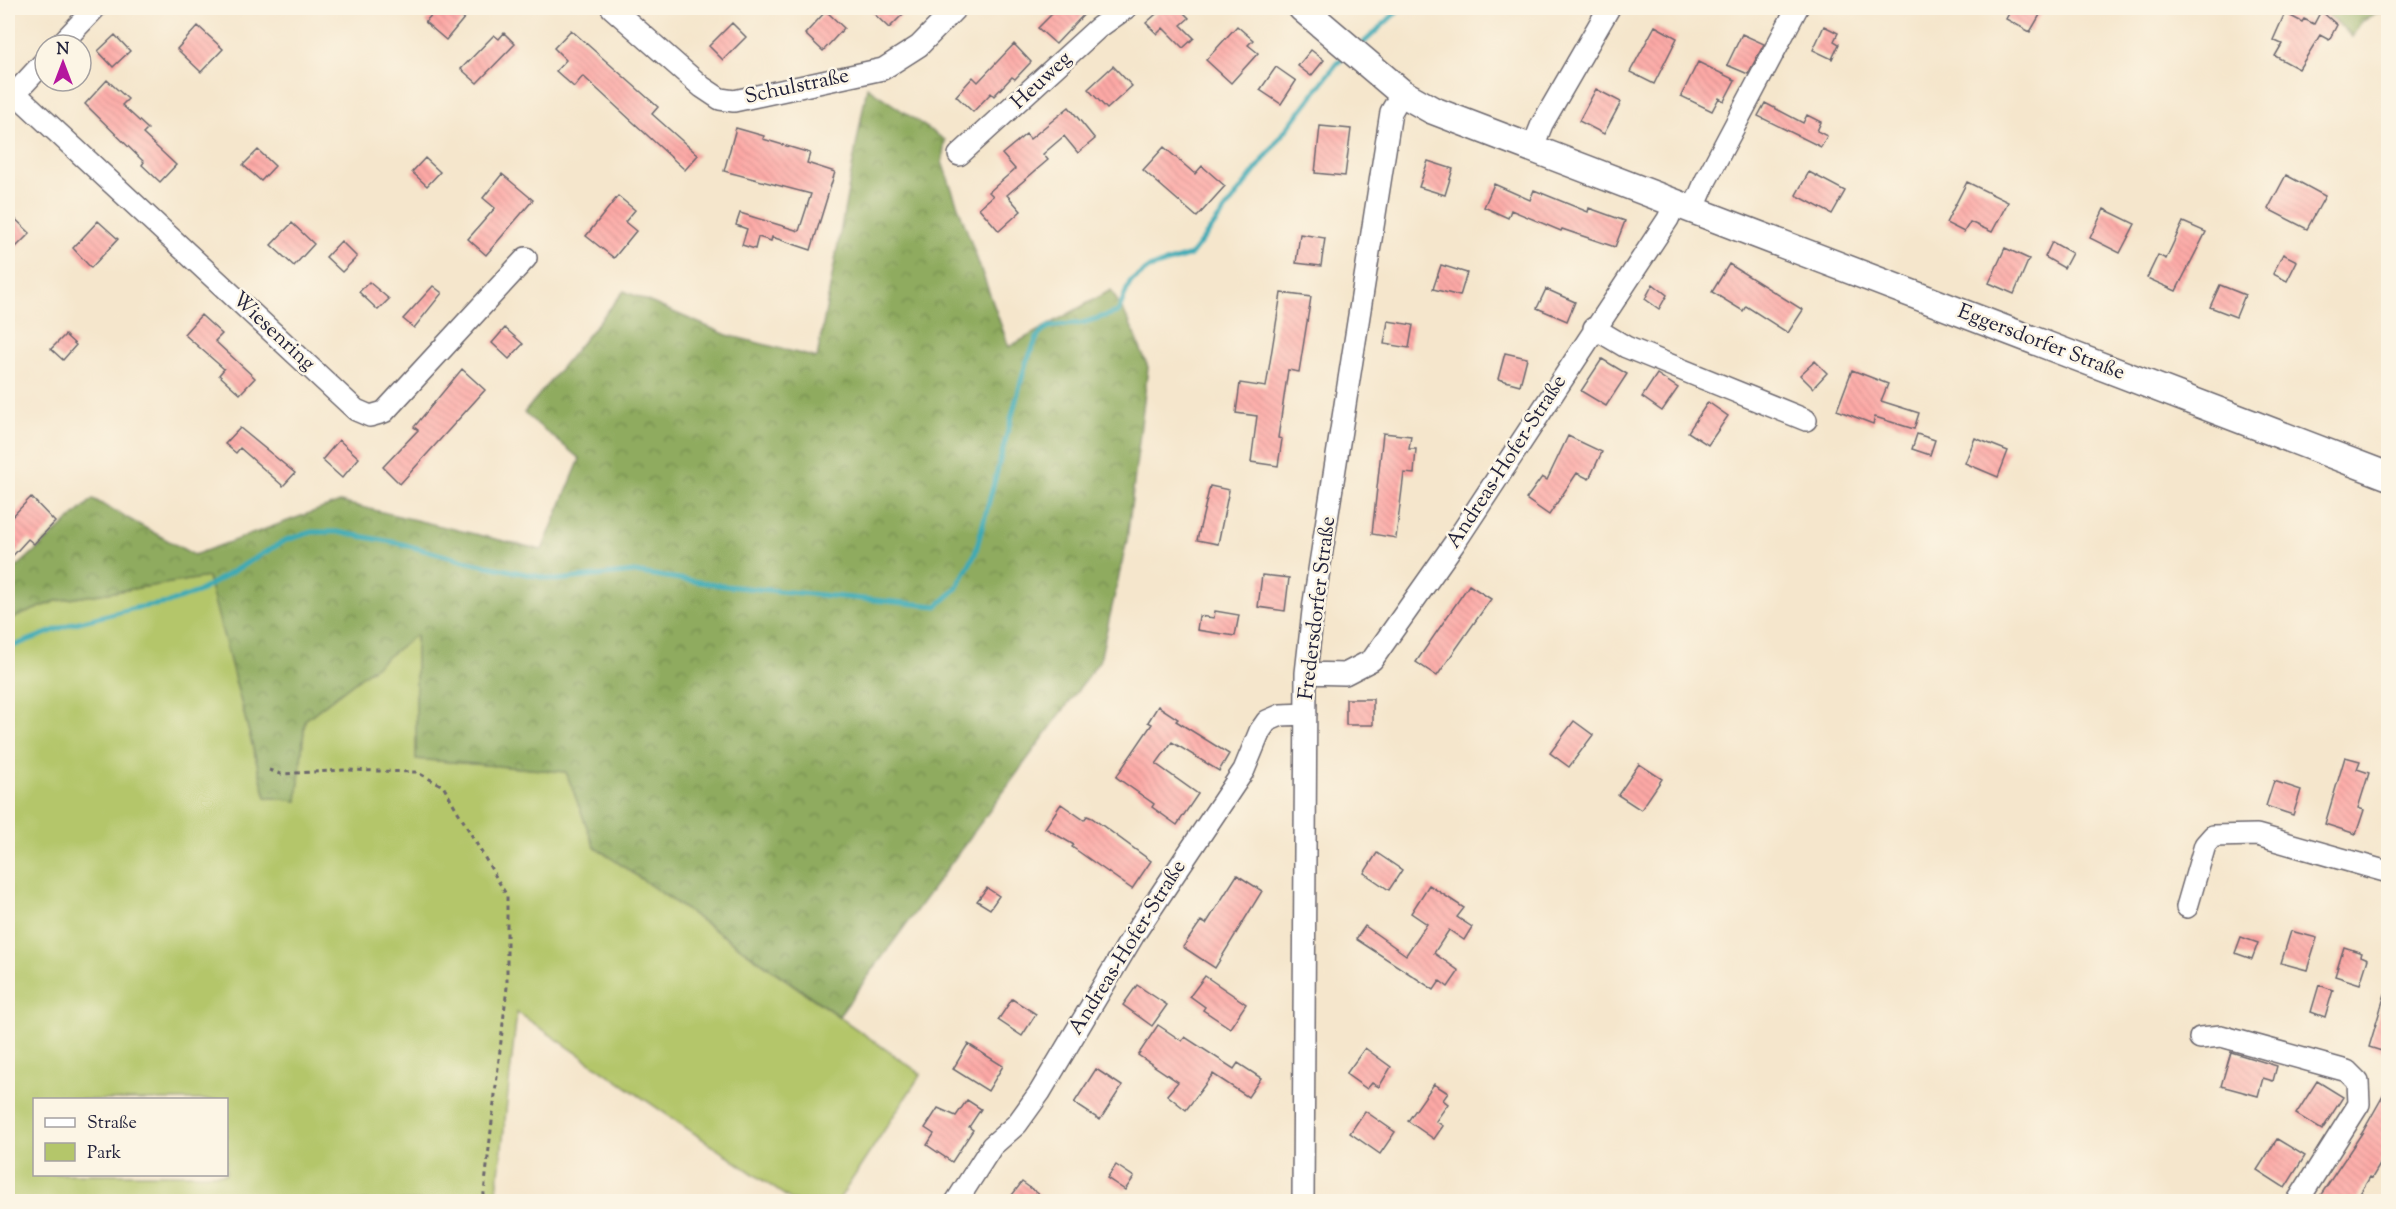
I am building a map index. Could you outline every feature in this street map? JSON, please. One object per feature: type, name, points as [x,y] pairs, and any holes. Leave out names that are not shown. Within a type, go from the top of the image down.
[{"type":"main road","name":"Eggersdorfer Straße","points":[[1302,8],[1402,93],[1432,110],[2388,476]]},
{"type":"street","points":[[71,33],[95,8]]},
{"type":"street","name":"Schulstraße","points":[[612,8],[702,87],[720,99],[734,100],[883,69],[919,46],[956,8]]},
{"type":"street","name":"Heuweg","points":[[960,155],[1098,28],[1126,8]]},
{"type":"street","points":[[1532,149],[1542,124],[1609,8]]},
{"type":"street","points":[[1684,207],[1706,180],[1797,8]]},
{"type":"street","points":[[11,97],[33,74]]},
{"type":"street","name":"Fredersdorfer Straße","points":[[1303,1202],[1306,674],[1314,602],[1390,119],[1402,93]]},
{"type":"street","name":"Wiesenring","points":[[11,97],[356,410],[370,416],[384,412],[526,258]]},
{"type":"street","name":"Andreas-Hofer-Straße","points":[[1306,674],[1345,674],[1372,660],[1456,541],[1594,328],[1668,219],[1684,207]]},
{"type":"street","points":[[1594,328],[1626,347],[1806,420]]},
{"type":"street","name":"Andreas-Hofer-Straße","points":[[956,1202],[992,1146],[1017,1124],[1040,1092],[1133,936],[1244,770],[1260,731],[1267,721],[1281,715],[1306,714]]},
{"type":"street","points":[[2187,908],[2205,845],[2213,836],[2257,835],[2388,872]]},
{"type":"street","points":[[2200,1038],[2221,1036],[2347,1071],[2358,1082],[2359,1104],[2297,1202]]},
{"type":"path","points":[[269,770],[281,774],[345,770],[416,772],[443,786],[507,896],[507,987],[483,1202]]},
{"type":"green space","points":[[2320,8],[2387,8],[2361,22],[2352,37]]},
{"type":"green space","points":[[867,87],[945,140],[942,162],[1009,347],[1111,290],[1129,321],[1148,367],[1127,540],[1100,660],[839,1016],[594,846],[566,772],[416,759],[416,635],[305,720],[297,801],[266,797],[208,577],[56,601],[8,620],[8,575],[93,499],[194,555],[340,502],[542,550],[580,459],[524,413],[624,291],[727,335],[817,358]]},
{"type":"green space","points":[[208,577],[266,797],[297,801],[305,720],[416,634],[417,759],[567,772],[594,846],[921,1074],[838,1201],[793,1201],[517,1012],[496,1201],[8,1202],[8,620],[56,601]]},
{"type":"building","points":[[438,8],[454,8],[465,17],[446,40],[425,22]]},
{"type":"building","points":[[868,8],[909,8],[889,28]]},
{"type":"building","points":[[1058,8],[1090,8],[1056,44],[1038,28]]},
{"type":"building","points":[[1163,8],[1179,8],[1189,18],[1181,25],[1194,38],[1183,48],[1163,28],[1157,34],[1146,23]]},
{"type":"building","points":[[2012,8],[2044,8],[2030,32],[2006,19]]},
{"type":"building","points":[[826,11],[844,28],[823,51],[805,34]]},
{"type":"building","points":[[2321,11],[2337,25],[2329,40],[2320,35],[2299,69],[2275,56],[2282,44],[2273,40],[2285,13],[2302,22],[2304,19],[2314,24]]},
{"type":"building","points":[[732,23],[746,37],[723,60],[709,46]]},
{"type":"building","points":[[198,26],[223,49],[201,72],[177,49]]},
{"type":"building","points":[[1237,26],[1253,40],[1248,45],[1258,53],[1231,83],[1206,60]]},
{"type":"building","points":[[1655,26],[1677,38],[1654,84],[1630,72]]},
{"type":"building","points":[[1824,26],[1838,33],[1834,41],[1839,44],[1832,59],[1813,50]]},
{"type":"building","points":[[571,30],[658,107],[652,114],[698,155],[685,170],[583,76],[574,87],[556,71],[566,60],[554,48]]},
{"type":"building","points":[[504,33],[515,44],[477,83],[461,69],[494,35],[499,39]]},
{"type":"building","points":[[1742,34],[1764,44],[1748,74],[1727,65]]},
{"type":"building","points":[[115,35],[130,51],[113,67],[98,51]]},
{"type":"building","points":[[1014,44],[1031,62],[1015,79],[1012,77],[994,96],[991,93],[973,112],[956,96],[973,77],[978,82]]},
{"type":"building","points":[[1311,50],[1324,60],[1311,76],[1298,66]]},
{"type":"building","points":[[1698,62],[1735,80],[1724,101],[1719,98],[1712,111],[1681,96]]},
{"type":"building","points":[[1113,66],[1132,86],[1107,109],[1088,89]]},
{"type":"building","points":[[1276,67],[1296,81],[1281,104],[1260,90]]},
{"type":"building","points":[[107,80],[128,99],[122,105],[148,129],[143,134],[176,165],[160,182],[142,165],[144,162],[85,104]]},
{"type":"building","points":[[1596,89],[1621,102],[1604,134],[1579,121]]},
{"type":"building","points":[[1765,103],[1803,123],[1807,115],[1821,122],[1817,131],[1827,136],[1821,147],[1758,116]]},
{"type":"building","points":[[1069,107],[1095,139],[1078,153],[1064,136],[1043,154],[1048,160],[1007,195],[1021,211],[999,231],[979,208],[993,196],[989,192],[1015,169],[1002,154],[1026,134],[1030,139]]},
{"type":"building","points":[[1320,126],[1351,129],[1345,176],[1315,173]]},
{"type":"building","points":[[736,128],[810,153],[807,163],[835,172],[811,250],[772,237],[771,241],[758,237],[755,249],[742,245],[747,229],[736,225],[740,213],[799,231],[811,194],[724,171]]},
{"type":"building","points":[[1164,147],[1195,174],[1202,166],[1225,186],[1197,217],[1143,170]]},
{"type":"building","points":[[258,150],[275,166],[261,181],[243,165]]},
{"type":"building","points":[[425,158],[440,172],[427,186],[412,172]]},
{"type":"building","points":[[1428,161],[1453,169],[1445,195],[1419,187]]},
{"type":"building","points":[[1809,172],[1845,191],[1832,214],[1796,195]]},
{"type":"building","points":[[502,174],[533,200],[486,255],[468,239],[495,208],[483,198]]},
{"type":"building","points":[[2286,175],[2325,196],[2307,229],[2268,209]]},
{"type":"building","points":[[1967,182],[2008,202],[1992,232],[1970,222],[1964,232],[1946,223]]},
{"type":"building","points":[[1494,184],[1530,200],[1534,190],[1588,212],[1589,208],[1625,221],[1615,247],[1562,229],[1561,231],[1511,210],[1508,218],[1484,207]]},
{"type":"building","points":[[618,196],[635,210],[625,222],[636,231],[614,258],[586,236]]},
{"type":"building","points":[[2104,209],[2135,224],[2120,253],[2090,238]]},
{"type":"building","points":[[8,212],[30,233],[16,247],[8,239]]},
{"type":"building","points":[[98,221],[118,239],[91,268],[73,248]]},
{"type":"building","points":[[2183,222],[2206,232],[2176,291],[2147,278],[2158,255],[2166,259]]},
{"type":"building","points":[[292,223],[314,244],[294,266],[271,245]]},
{"type":"building","points":[[1300,234],[1325,238],[1321,266],[1296,263]]},
{"type":"building","points":[[341,241],[357,257],[342,272],[326,257]]},
{"type":"building","points":[[2052,242],[2072,253],[2064,268],[2045,257]]},
{"type":"building","points":[[2005,248],[2029,259],[2014,294],[1989,283]]},
{"type":"building","points":[[2283,254],[2297,261],[2287,281],[2273,274]]},
{"type":"building","points":[[1729,264],[1803,310],[1788,333],[1746,306],[1743,311],[1712,292]]},
{"type":"building","points":[[1441,265],[1467,273],[1460,296],[1433,289]]},
{"type":"building","points":[[369,282],[389,299],[378,310],[359,292]]},
{"type":"building","points":[[1653,284],[1667,295],[1659,309],[1645,299]]},
{"type":"building","points":[[2220,285],[2245,295],[2236,317],[2210,307]]},
{"type":"building","points":[[433,286],[442,293],[414,328],[403,319]]},
{"type":"building","points":[[1546,289],[1575,302],[1567,321],[1537,308]]},
{"type":"building","points":[[1281,293],[1311,297],[1299,372],[1288,370],[1278,438],[1282,439],[1278,466],[1251,462],[1257,416],[1236,413],[1240,383],[1266,387]]},
{"type":"building","points":[[201,315],[222,334],[215,341],[255,378],[240,394],[219,375],[224,369],[184,334]]},
{"type":"building","points":[[1388,321],[1413,325],[1409,348],[1384,344]]},
{"type":"building","points":[[505,328],[523,344],[509,359],[492,343]]},
{"type":"building","points":[[65,335],[76,345],[63,360],[51,349]]},
{"type":"building","points":[[1505,353],[1527,358],[1520,385],[1498,379]]},
{"type":"building","points":[[1602,359],[1627,374],[1606,406],[1581,391]]},
{"type":"building","points":[[1815,361],[1827,373],[1813,388],[1800,375]]},
{"type":"building","points":[[462,369],[485,390],[400,484],[383,467],[418,430],[414,427]]},
{"type":"building","points":[[1852,370],[1888,384],[1881,401],[1919,413],[1914,429],[1875,417],[1873,424],[1837,410]]},
{"type":"building","points":[[1657,374],[1678,388],[1662,411],[1642,397]]},
{"type":"building","points":[[1708,402],[1728,416],[1708,445],[1688,432]]},
{"type":"building","points":[[240,428],[295,473],[283,486],[240,448],[236,453],[225,444]]},
{"type":"building","points":[[1383,433],[1411,436],[1409,449],[1416,449],[1414,474],[1404,473],[1396,538],[1372,534]]},
{"type":"building","points":[[1917,434],[1935,440],[1930,455],[1912,449]]},
{"type":"building","points":[[1568,436],[1602,452],[1589,479],[1577,473],[1549,515],[1526,499],[1542,477],[1547,480]]},
{"type":"building","points":[[1975,438],[2008,451],[1998,477],[1965,463]]},
{"type":"building","points":[[339,440],[359,458],[342,478],[322,460]]},
{"type":"building","points":[[1210,486],[1229,490],[1218,544],[1197,540]]},
{"type":"building","points":[[31,497],[55,522],[34,544],[28,539],[8,561],[8,521]]},
{"type":"building","points":[[1262,575],[1289,578],[1285,611],[1258,607]]},
{"type":"building","points":[[1469,585],[1491,599],[1437,676],[1416,662]]},
{"type":"building","points":[[1215,611],[1239,615],[1235,636],[1197,630],[1199,616],[1214,618]]},
{"type":"building","points":[[1346,699],[1373,699],[1373,725],[1346,725]]},
{"type":"building","points":[[1158,706],[1178,719],[1176,721],[1229,754],[1219,771],[1172,742],[1156,764],[1198,794],[1177,825],[1152,807],[1154,804],[1116,777],[1152,724],[1148,722]]},
{"type":"building","points":[[1574,721],[1593,735],[1569,767],[1550,753]]},
{"type":"building","points":[[2345,757],[2360,761],[2357,769],[2369,773],[2358,808],[2364,810],[2356,834],[2325,824]]},
{"type":"building","points":[[1639,764],[1662,779],[1641,810],[1618,795]]},
{"type":"building","points":[[2274,781],[2301,790],[2293,815],[2266,806]]},
{"type":"building","points":[[1061,804],[1084,820],[1087,816],[1092,818],[1151,861],[1132,889],[1072,847],[1074,845],[1045,828]]},
{"type":"building","points":[[1377,853],[1402,870],[1389,890],[1364,873]]},
{"type":"building","points":[[1237,875],[1262,891],[1215,968],[1183,947],[1201,921],[1206,924]]},
{"type":"building","points":[[1429,885],[1464,908],[1457,917],[1472,927],[1464,940],[1449,930],[1434,953],[1459,971],[1448,987],[1440,981],[1434,990],[1356,939],[1365,926],[1406,955],[1427,924],[1411,913]]},
{"type":"building","points":[[987,888],[999,896],[990,909],[977,901]]},
{"type":"building","points":[[2291,931],[2317,938],[2307,970],[2281,963]]},
{"type":"building","points":[[2241,937],[2258,943],[2252,959],[2235,953]]},
{"type":"building","points":[[2344,947],[2362,953],[2361,956],[2368,959],[2360,984],[2335,976]]},
{"type":"building","points":[[1205,976],[1246,1004],[1230,1028],[1203,1010],[1205,1007],[1190,996]]},
{"type":"building","points":[[1137,985],[1167,1005],[1152,1026],[1123,1005]]},
{"type":"building","points":[[2319,985],[2333,990],[2325,1017],[2311,1012]]},
{"type":"building","points":[[2385,994],[2388,995],[2388,1053],[2369,1047]]},
{"type":"building","points":[[1012,999],[1036,1014],[1022,1036],[998,1020]]},
{"type":"building","points":[[1158,1025],[1182,1041],[1185,1037],[1234,1069],[1238,1063],[1261,1078],[1248,1097],[1213,1074],[1186,1110],[1167,1095],[1178,1082],[1138,1055]]},
{"type":"building","points":[[968,1044],[1003,1066],[988,1091],[953,1069]]},
{"type":"building","points":[[1365,1048],[1391,1067],[1379,1087],[1372,1083],[1367,1089],[1346,1074]]},
{"type":"building","points":[[2231,1052],[2277,1066],[2273,1081],[2263,1078],[2258,1096],[2221,1086]]},
{"type":"building","points":[[1096,1069],[1122,1086],[1100,1120],[1074,1103]]},
{"type":"building","points":[[2317,1081],[2343,1097],[2322,1130],[2296,1114]]},
{"type":"building","points":[[1434,1084],[1448,1093],[1443,1100],[1448,1104],[1436,1121],[1443,1126],[1434,1139],[1408,1121]]},
{"type":"building","points":[[2388,1087],[2388,1151],[2372,1178],[2370,1177],[2355,1202],[2316,1202],[2362,1133]]},
{"type":"building","points":[[967,1100],[981,1109],[969,1127],[973,1130],[952,1162],[927,1145],[934,1134],[925,1128],[938,1108],[956,1116]]},
{"type":"building","points":[[1365,1111],[1395,1132],[1380,1154],[1350,1133]]},
{"type":"building","points":[[2277,1139],[2305,1156],[2285,1188],[2257,1170]]},
{"type":"building","points":[[1116,1165],[1134,1177],[1125,1190],[1107,1178]]},
{"type":"building","points":[[1022,1182],[1050,1202],[1021,1202],[1012,1195]]},
{"type":"waterway","points":[[1359,47],[1401,8]]},
{"type":"waterway","points":[[8,648],[71,624],[135,608],[168,603],[198,592],[286,540],[312,532],[337,532],[398,543],[468,562],[556,580],[634,572],[726,586],[937,606],[956,589],[975,554],[1026,363],[1038,336],[1048,327],[1082,323],[1118,312],[1130,282],[1149,268],[1191,255],[1337,63],[1346,56]]}]
